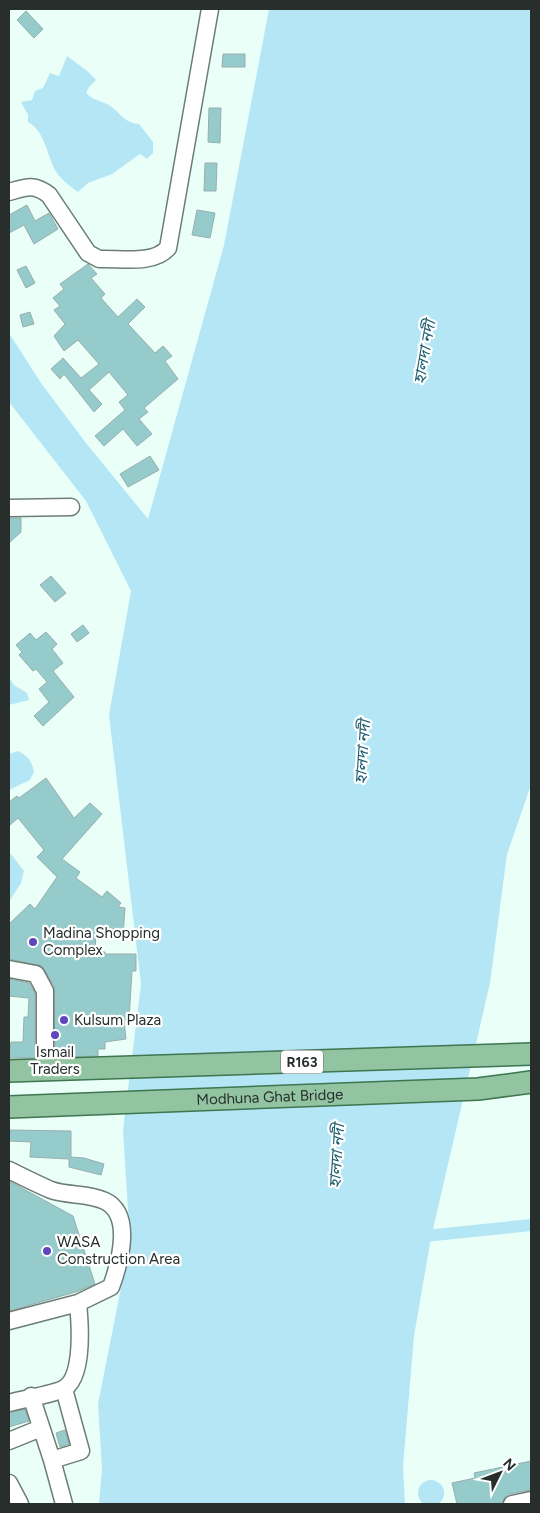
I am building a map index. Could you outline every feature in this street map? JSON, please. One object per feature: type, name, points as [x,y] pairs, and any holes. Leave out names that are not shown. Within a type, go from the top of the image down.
[{"type":"main road","name":"R163","points":[[9,1072],[531,1054]]},
{"type":"main road","name":"Modhuna Ghat Bridge","points":[[9,1107],[98,1102],[478,1090],[531,1082]]},
{"type":"street","points":[[9,192],[30,185],[40,188],[49,194],[88,253],[99,259],[153,258],[162,254],[168,248],[210,9]]},
{"type":"street","points":[[9,508],[71,507]]},
{"type":"street","points":[[9,969],[36,974],[45,991],[45,1070]]},
{"type":"street","points":[[9,1170],[52,1190],[105,1201],[115,1212],[123,1230],[120,1261],[111,1287],[78,1303],[9,1321]]},
{"type":"street","points":[[9,1403],[64,1389],[73,1381],[81,1339],[78,1303]]},
{"type":"street","points":[[52,1460],[81,1451],[64,1389]]},
{"type":"street","points":[[31,1396],[64,1504]]},
{"type":"street","points":[[9,1441],[41,1428]]},
{"type":"street","points":[[9,1483],[20,1504]]},
{"type":"street","points":[[512,1504],[531,1500]]},
{"type":"water","name":"হালদা নদী","points":[[269,9],[531,9],[531,785],[507,854],[490,983],[431,1238],[414,1336],[403,1467],[405,1504],[99,1504],[102,1469],[98,1404],[130,1242],[123,1130],[141,984],[109,715],[131,591],[86,501],[9,402],[9,333],[41,383],[86,443],[148,519],[224,245]]},
{"type":"water","points":[[67,56],[96,80],[86,93],[93,99],[107,104],[125,119],[139,124],[153,142],[153,153],[147,159],[140,154],[112,174],[88,183],[78,192],[62,179],[55,170],[41,136],[28,122],[28,115],[21,102],[32,100],[35,91],[43,88],[50,73],[59,76]]},
{"type":"water","points":[[9,677],[14,685],[27,693],[29,700],[9,705]]},
{"type":"water","points":[[18,751],[29,759],[34,772],[30,780],[9,790],[9,754]]},
{"type":"water","points":[[11,854],[24,871],[21,883],[9,902],[9,855]]},
{"type":"water","points":[[431,1480],[440,1484],[444,1493],[440,1502],[431,1506],[422,1502],[418,1493],[422,1484]]},
{"type":"building","points":[[26,11],[43,29],[34,38],[17,20]]},
{"type":"building","points":[[223,54],[245,54],[245,67],[222,67]]},
{"type":"building","points":[[209,108],[221,108],[220,143],[208,142]]},
{"type":"building","points":[[205,163],[217,163],[216,191],[204,191]]},
{"type":"building","points":[[27,205],[35,221],[49,213],[58,229],[34,244],[24,225],[9,233],[9,215]]},
{"type":"building","points":[[197,210],[215,213],[210,238],[192,235]]},
{"type":"building","points":[[88,264],[97,274],[91,278],[105,294],[101,298],[118,317],[137,299],[145,307],[128,324],[155,353],[163,346],[172,356],[165,361],[178,379],[144,408],[148,412],[139,419],[152,434],[137,446],[123,429],[104,446],[95,436],[125,410],[119,402],[128,395],[109,372],[89,390],[102,404],[94,412],[64,374],[60,379],[51,369],[63,358],[81,378],[99,364],[78,340],[64,351],[54,336],[65,324],[54,310],[60,306],[53,298],[64,289],[60,284]]},
{"type":"building","points":[[26,266],[35,283],[26,288],[17,270]]},
{"type":"building","points":[[30,312],[34,324],[23,327],[20,315]]},
{"type":"building","points":[[150,456],[159,470],[128,487],[120,474]]},
{"type":"building","points":[[9,518],[21,518],[21,532],[9,543]]},
{"type":"building","points":[[51,576],[66,593],[55,602],[40,585]]},
{"type":"building","points":[[83,625],[89,633],[77,642],[71,634]]},
{"type":"building","points":[[46,632],[57,644],[52,649],[63,663],[53,671],[74,697],[43,726],[34,716],[49,702],[39,689],[47,682],[36,669],[33,671],[19,655],[22,652],[16,645],[30,633],[36,640]]},
{"type":"building","points":[[46,778],[74,818],[90,803],[102,814],[62,859],[80,872],[76,878],[102,897],[107,891],[121,903],[118,907],[125,908],[123,935],[96,931],[95,952],[105,952],[105,954],[136,954],[136,971],[132,971],[129,1020],[124,1020],[126,1039],[105,1042],[105,1049],[98,1049],[98,1056],[55,1057],[54,986],[42,966],[9,959],[9,924],[30,904],[35,909],[57,877],[37,857],[44,850],[18,818],[9,826],[9,802],[17,796],[19,798]]},
{"type":"building","points":[[9,979],[29,983],[35,993],[35,1058],[9,1058],[11,1042],[23,1042],[24,1017],[28,1017],[29,998],[9,996]]},
{"type":"building","points":[[9,1130],[71,1131],[71,1157],[84,1158],[104,1164],[101,1175],[69,1167],[69,1159],[30,1157],[31,1142],[9,1141]]},
{"type":"building","name":"WASA Construction Area","points":[[9,1181],[73,1216],[95,1284],[79,1291],[9,1311]]},
{"type":"building","points":[[25,1409],[29,1421],[9,1427],[9,1413]]},
{"type":"building","points":[[65,1430],[69,1444],[60,1447],[56,1433]]},
{"type":"building","points":[[531,1461],[531,1490],[509,1494],[505,1497],[502,1504],[457,1504],[452,1483],[475,1478],[474,1473]]},
{"type":"waterway","points":[[415,1237],[531,1225]]},
{"type":"place","name":"Madina Shopping Complex","points":[[33,942]]},
{"type":"place","name":"Kulsum Plaza","points":[[64,1020]]},
{"type":"place","name":"Ismail Traders","points":[[55,1035]]},
{"type":"place","name":"WASA Construction Area","points":[[47,1251]]}]
